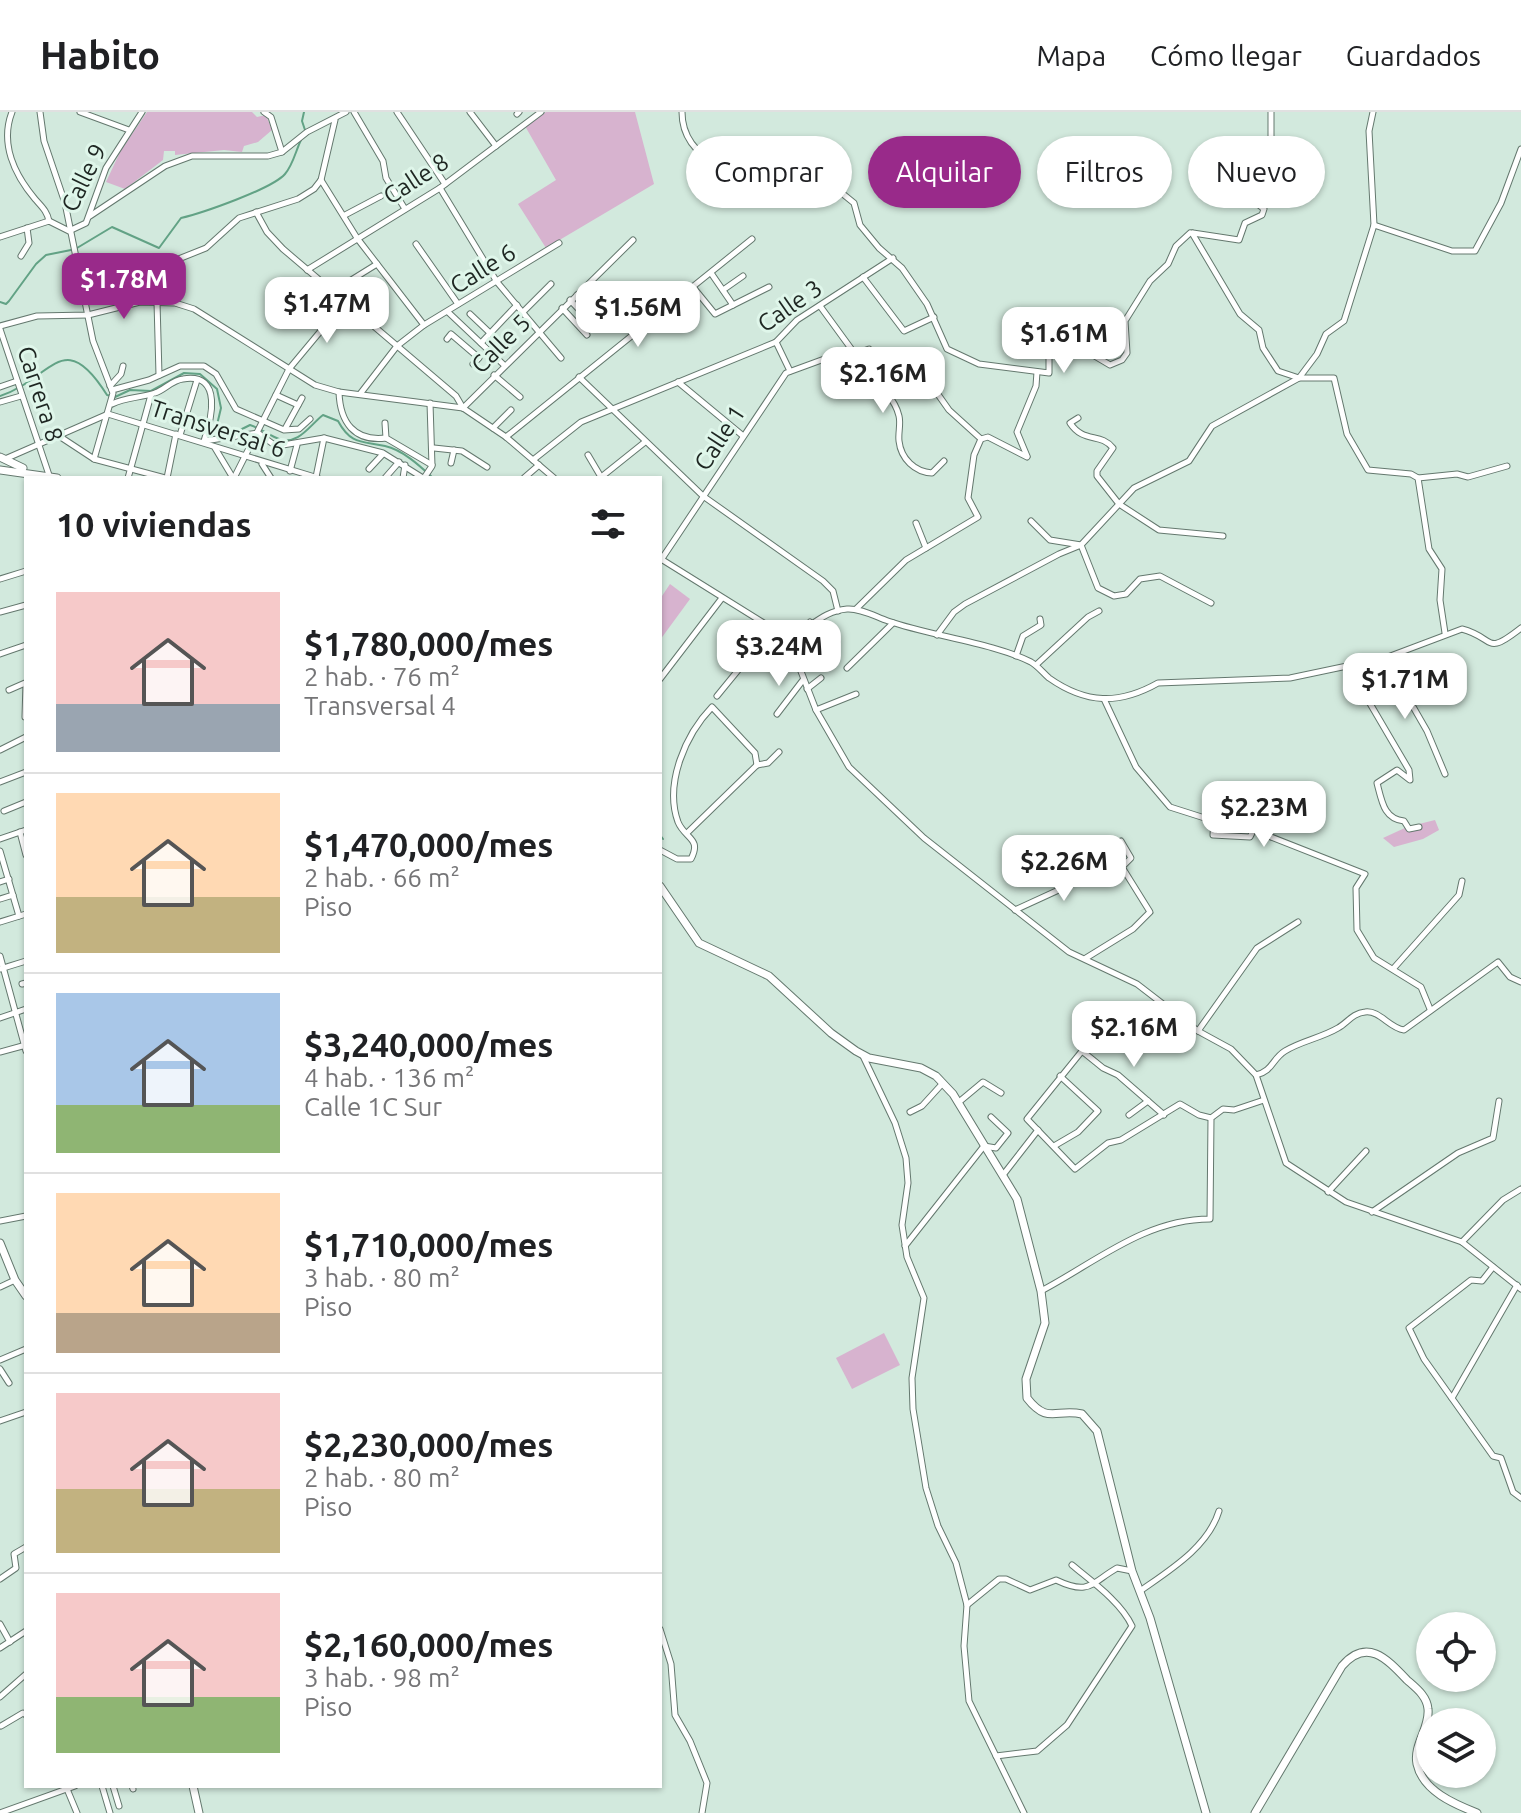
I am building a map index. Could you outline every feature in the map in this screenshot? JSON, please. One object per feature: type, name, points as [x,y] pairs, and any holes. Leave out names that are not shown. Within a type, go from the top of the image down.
[{"type":"main road","points":[[1,462],[49,476]]},
{"type":"main road","points":[[662,889],[699,943],[769,976],[831,1033],[861,1053],[921,1068],[943,1083],[959,1102],[1003,1175],[1017,1199],[1041,1291],[1045,1323],[1026,1379],[1027,1398],[1042,1414],[1075,1413],[1088,1417],[1093,1423],[1132,1571],[1206,1813]]},
{"type":"main road","points":[[1,1243],[15,1280],[24,1293]]},
{"type":"main road","points":[[1255,1813],[1342,1666],[1351,1656],[1366,1652],[1388,1660],[1423,1696],[1428,1720],[1417,1751],[1417,1765],[1437,1794],[1450,1803],[1477,1813]]},
{"type":"main road","points":[[193,1788],[199,1813]]},
{"type":"street","points":[[12,112],[1,138],[3,148],[34,198],[46,210],[49,221]]},
{"type":"street","points":[[40,112],[44,141],[65,203],[98,360],[112,394]]},
{"type":"street","points":[[80,112],[129,130]]},
{"type":"street","name":"Calle 9","points":[[0,237],[49,221],[69,231],[81,228],[90,216],[106,168],[136,115],[142,112]]},
{"type":"street","points":[[261,112],[271,117],[282,152]]},
{"type":"street","points":[[90,216],[146,176],[192,156],[268,156],[282,152],[305,134],[346,112]]},
{"type":"street","points":[[354,112],[383,161],[386,178],[405,209]]},
{"type":"street","points":[[397,112],[497,282],[561,358]]},
{"type":"street","points":[[470,112],[496,146]]},
{"type":"street","name":"Calle 8","points":[[307,270],[442,186],[541,112]]},
{"type":"street","points":[[682,112],[686,136],[693,146],[720,166],[736,158],[767,154],[811,168],[854,203],[860,225],[879,248],[893,258],[934,317],[944,344],[953,352],[979,364],[1018,367],[1046,374],[1052,368],[1045,347],[1028,333],[1035,329],[1066,339],[1110,365],[1122,360],[1129,345],[1125,321],[1150,281],[1168,264],[1176,246],[1190,233]]},
{"type":"street","points":[[1271,112],[1271,141],[1255,202],[1264,209],[1262,215],[1245,223],[1239,240],[1192,233],[1240,314],[1259,330],[1270,363],[1285,375],[1334,378],[1347,434],[1368,470],[1411,474],[1418,478],[1457,474],[1468,477],[1507,466]]},
{"type":"street","points":[[937,635],[954,612],[965,604],[1081,545],[1134,488],[1189,461],[1212,426],[1299,378],[1317,354],[1326,334],[1344,321],[1374,225],[1369,131],[1373,112]]},
{"type":"street","points":[[76,264],[108,279],[126,280],[206,248],[239,218],[298,199],[314,189],[321,180],[335,120]]},
{"type":"street","points":[[1374,225],[1452,251],[1475,251],[1501,203],[1521,149]]},
{"type":"street","points":[[321,180],[357,238],[424,325]]},
{"type":"street","points":[[345,215],[381,196]]},
{"type":"street","points":[[256,212],[267,232],[307,270],[456,396],[463,408]]},
{"type":"street","points":[[21,256],[29,243],[27,228]]},
{"type":"street","points":[[506,437],[752,239]]},
{"type":"street","name":"Calle 5","points":[[463,408],[633,240]]},
{"type":"street","name":"Calle 6","points":[[359,395],[397,346],[424,325],[559,243]]},
{"type":"street","points":[[416,244],[458,304]]},
{"type":"street","name":"Calle 3","points":[[533,460],[581,422],[776,342],[797,320],[893,258]]},
{"type":"street","points":[[348,282],[377,264]]},
{"type":"street","points":[[711,273],[733,305]]},
{"type":"street","points":[[723,290],[743,276]]},
{"type":"street","points":[[863,277],[904,331],[934,317]]},
{"type":"street","points":[[523,312],[551,284]]},
{"type":"street","points":[[693,287],[715,314],[769,287]]},
{"type":"street","points":[[234,476],[289,369],[344,303],[360,292]]},
{"type":"street","points":[[577,295],[595,313]]},
{"type":"street","points":[[570,300],[589,320]]},
{"type":"street","points":[[0,327],[37,316],[88,315],[140,302],[194,309],[315,385],[339,392],[463,408],[506,437],[552,476]]},
{"type":"street","points":[[157,302],[159,375]]},
{"type":"street","points":[[481,343],[517,305]]},
{"type":"street","points":[[820,306],[855,354],[869,349],[862,373],[888,393],[899,416],[899,443],[905,458],[919,472],[932,473],[944,461]]},
{"type":"street","points":[[562,308],[587,335]]},
{"type":"street","points":[[448,312],[504,365]]},
{"type":"street","points":[[470,314],[490,333]]},
{"type":"street","name":"Carrera 8","points":[[0,327],[49,476]]},
{"type":"street","points":[[447,339],[451,334],[479,358],[473,364]]},
{"type":"street","points":[[465,345],[474,336]]},
{"type":"street","points":[[776,342],[790,371],[827,358]]},
{"type":"street","points":[[94,459],[123,366]]},
{"type":"street","points":[[112,394],[180,366],[204,366],[216,374],[227,390],[231,405],[261,426],[273,444],[297,445],[324,438],[383,453],[427,473]]},
{"type":"street","name":"Calle 1","points":[[662,558],[742,435],[790,371]]},
{"type":"street","points":[[981,439],[988,437],[1027,457],[1017,432],[1036,386],[1037,372]]},
{"type":"street","points":[[494,375],[520,397]]},
{"type":"street","points":[[579,377],[703,496],[823,581],[833,591],[838,611]]},
{"type":"street","points":[[112,394],[127,397],[151,395],[183,379],[197,380],[211,393],[214,403],[204,441],[261,426],[299,429],[310,419]]},
{"type":"street","points":[[167,476],[197,380]]},
{"type":"street","points":[[678,382],[742,435]]},
{"type":"street","points":[[0,387],[17,383]]},
{"type":"street","points":[[339,392],[340,412],[347,426],[372,440],[386,438]]},
{"type":"street","points":[[937,393],[949,410],[981,439]]},
{"type":"street","points":[[0,402],[21,394]]},
{"type":"street","points":[[128,476],[151,395]]},
{"type":"street","points":[[276,395],[300,402],[284,430]]},
{"type":"street","points":[[427,473],[434,448],[430,403]]},
{"type":"street","points":[[493,428],[511,410]]},
{"type":"street","points":[[1,462],[108,414]]},
{"type":"street","name":"Transversal 6","points":[[108,414],[204,441],[215,448],[309,476]]},
{"type":"street","points":[[1078,418],[1070,423],[1080,435],[1106,440],[1113,448],[1112,454],[1097,471],[1097,476],[1119,504],[1159,530],[1223,536]]},
{"type":"street","points":[[385,423],[386,438],[427,473]]},
{"type":"street","points":[[207,432],[215,439]]},
{"type":"street","points":[[59,436],[94,459],[158,476]]},
{"type":"street","points":[[317,476],[324,438]]},
{"type":"street","points":[[856,609],[906,560],[978,517],[968,498],[974,455],[981,439]]},
{"type":"street","points":[[601,476],[645,442]]},
{"type":"street","points":[[290,471],[297,445]]},
{"type":"street","points":[[215,448],[232,476]]},
{"type":"street","points":[[434,448],[462,451],[487,467]]},
{"type":"street","points":[[451,463],[454,450]]},
{"type":"street","points":[[369,469],[383,453]]},
{"type":"street","points":[[588,455],[599,476]]},
{"type":"street","points":[[262,463],[270,476]]},
{"type":"street","points":[[387,476],[402,464]]},
{"type":"street","points":[[402,464],[403,476]]},
{"type":"street","points":[[526,476],[539,465]]},
{"type":"street","points":[[280,469],[283,476]]},
{"type":"street","points":[[1418,478],[1429,549],[1442,569],[1440,600],[1445,633]]},
{"type":"street","points":[[1031,521],[1050,540],[1081,545]]},
{"type":"street","points":[[916,523],[926,548]]},
{"type":"street","points":[[1081,545],[1091,577],[1098,588],[1114,596],[1126,594],[1140,579],[1160,576],[1211,603]]},
{"type":"street","points":[[662,560],[788,638],[816,710],[849,767],[924,838],[1069,952],[1137,984],[1198,1031],[1231,1049],[1256,1075],[1286,1163],[1328,1192],[1371,1213],[1462,1242],[1519,1287],[1452,1398]]},
{"type":"street","points":[[0,579],[24,572]]},
{"type":"street","points":[[662,676],[722,598]]},
{"type":"street","points":[[0,612],[24,606]]},
{"type":"street","points":[[788,638],[810,622],[838,611],[856,609],[893,623],[1016,656],[1036,665],[1047,677],[1071,692],[1085,698],[1104,699],[1144,691],[1158,683],[1290,678],[1385,658],[1462,629],[1493,645],[1521,628]]},
{"type":"street","points":[[1036,665],[1088,617],[1099,611]]},
{"type":"street","points":[[1016,656],[1023,636],[1041,625],[1040,619]]},
{"type":"street","points":[[810,622],[837,642]]},
{"type":"street","points":[[847,668],[893,623]]},
{"type":"street","points":[[717,696],[771,630]]},
{"type":"street","points":[[0,654],[24,646]]},
{"type":"street","points":[[1385,658],[1427,731],[1445,774]]},
{"type":"street","points":[[1348,666],[1409,770],[1410,780],[1397,770],[1377,783],[1386,812],[1395,821],[1404,821],[1409,829],[1419,827]]},
{"type":"street","points":[[807,689],[821,678]]},
{"type":"street","points":[[777,714],[803,680]]},
{"type":"street","points":[[9,690],[24,684]]},
{"type":"street","points":[[816,710],[856,694]]},
{"type":"street","points":[[1104,699],[1136,767],[1170,807],[1214,821],[1213,835],[1250,837],[1255,827],[1259,827],[1266,835],[1365,874],[1356,888],[1357,930],[1374,958],[1421,987],[1430,1009]]},
{"type":"street","points":[[662,851],[677,859],[691,859],[696,844],[679,823],[674,776],[695,724],[712,707],[755,753],[757,765]]},
{"type":"street","points":[[0,750],[24,738]]},
{"type":"street","points":[[687,833],[757,765],[768,763],[779,752]]},
{"type":"street","points":[[0,782],[24,773]]},
{"type":"street","points":[[4,811],[24,803]]},
{"type":"street","points":[[0,839],[23,831]]},
{"type":"street","points":[[1086,958],[1133,929],[1150,912],[1122,867],[1131,858],[1121,841]]},
{"type":"street","points":[[0,851],[22,915],[0,922]]},
{"type":"street","points":[[1015,910],[1100,871]]},
{"type":"street","points":[[0,882],[9,879]]},
{"type":"street","points":[[1393,969],[1459,895],[1462,881]]},
{"type":"street","points":[[0,899],[13,895]]},
{"type":"street","points":[[1198,1031],[1257,948],[1298,922]]},
{"type":"street","points":[[0,956],[24,1040]]},
{"type":"street","points":[[2,968],[24,962]]},
{"type":"street","points":[[1256,1075],[1271,1069],[1281,1053],[1340,1028],[1350,1018],[1364,1012],[1375,1014],[1394,1029],[1404,1030],[1498,962],[1510,977],[1521,982]]},
{"type":"street","points":[[0,1018],[24,1010]]},
{"type":"street","points":[[0,1052],[24,1047]]},
{"type":"street","points":[[1164,1115],[1118,1075],[1103,1068],[1082,1051],[1027,1119],[1075,1169],[1108,1143],[1121,1140],[1164,1115],[1180,1104],[1211,1118]]},
{"type":"street","points":[[861,1053],[895,1123],[906,1158],[908,1183],[902,1225],[905,1246],[924,1298],[912,1378],[913,1409],[926,1488],[938,1526],[956,1563],[967,1605],[964,1646],[969,1701],[1024,1813]]},
{"type":"street","points":[[1054,1146],[1078,1132],[1098,1111],[1060,1076]]},
{"type":"street","points":[[959,1102],[983,1082],[1001,1093]]},
{"type":"street","points":[[910,1112],[922,1106],[943,1083]]},
{"type":"street","points":[[1211,1118],[1223,1109],[1234,1110],[1263,1097]]},
{"type":"street","points":[[1129,1115],[1148,1101]]},
{"type":"street","points":[[1371,1213],[1458,1153],[1495,1137],[1499,1101]]},
{"type":"street","points":[[905,1246],[984,1146],[996,1148],[1008,1133],[991,1117]]},
{"type":"street","points":[[1041,1291],[1154,1227],[1183,1219],[1212,1217],[1211,1118]]},
{"type":"street","points":[[1003,1175],[1038,1130]]},
{"type":"street","points":[[1328,1192],[1366,1151]]},
{"type":"street","points":[[1462,1242],[1503,1200],[1521,1189]]},
{"type":"street","points":[[0,1221],[24,1216]]},
{"type":"street","points":[[1493,1267],[1482,1281],[1471,1280],[1409,1328],[1424,1359],[1493,1456],[1501,1458],[1513,1492],[1521,1498]]},
{"type":"street","points":[[0,1287],[15,1280]]},
{"type":"street","points":[[0,1360],[24,1350]]},
{"type":"street","points":[[0,1369],[9,1383]]},
{"type":"street","points":[[0,1421],[24,1413]]},
{"type":"street","points":[[1140,1591],[1172,1569],[1213,1530],[1219,1511]]},
{"type":"street","points":[[0,1579],[16,1568],[14,1554],[24,1548]]},
{"type":"street","points":[[995,1756],[1037,1751],[1067,1725],[1132,1626],[1096,1585],[1072,1565]]},
{"type":"street","points":[[967,1605],[999,1579],[1030,1590],[1056,1580],[1070,1586],[1096,1585],[1117,1568],[1132,1571]]},
{"type":"street","points":[[0,1624],[10,1642]]},
{"type":"street","points":[[0,1648],[24,1632]]},
{"type":"street","points":[[662,1635],[671,1664],[675,1715],[690,1741],[707,1783],[702,1813]]},
{"type":"street","points":[[0,1697],[24,1676]]},
{"type":"street","points":[[1,1726],[24,1714]]},
{"type":"street","points":[[103,1788],[110,1813]]},
{"type":"street","points":[[114,1788],[119,1806]]},
{"type":"street","points":[[0,1813],[67,1789],[77,1813]]},
{"type":"shaded area","points":[[147,112],[252,112],[257,117],[266,115],[272,130],[258,142],[244,146],[242,152],[224,150],[175,155],[175,151],[164,151],[163,160],[125,189],[106,182],[120,152]]},
{"type":"shaded area","points":[[546,112],[635,112],[654,184],[546,248],[518,204],[556,180],[525,126]]},
{"type":"shaded area","points":[[670,584],[690,599],[662,637],[662,596]]},
{"type":"shaded area","points":[[1435,820],[1439,830],[1423,839],[1394,847],[1383,838],[1407,827]]},
{"type":"shaded area","points":[[884,1333],[900,1365],[852,1389],[836,1358]]},
{"type":"waterway","points":[[304,112],[302,121],[305,130]]},
{"type":"waterway","points":[[77,248],[112,227],[159,248],[181,218],[236,200],[278,180],[290,166],[301,140]]},
{"type":"waterway","points":[[0,302],[6,304],[9,301],[46,255],[71,250]]},
{"type":"waterway","points":[[0,396],[56,363],[68,360],[79,363],[92,374],[107,395],[115,397],[130,390],[151,391],[184,373],[200,374],[217,389],[221,408],[216,429],[221,434],[234,433],[250,425],[279,439],[292,440],[323,415],[338,421],[353,438],[398,451],[431,476]]}]
